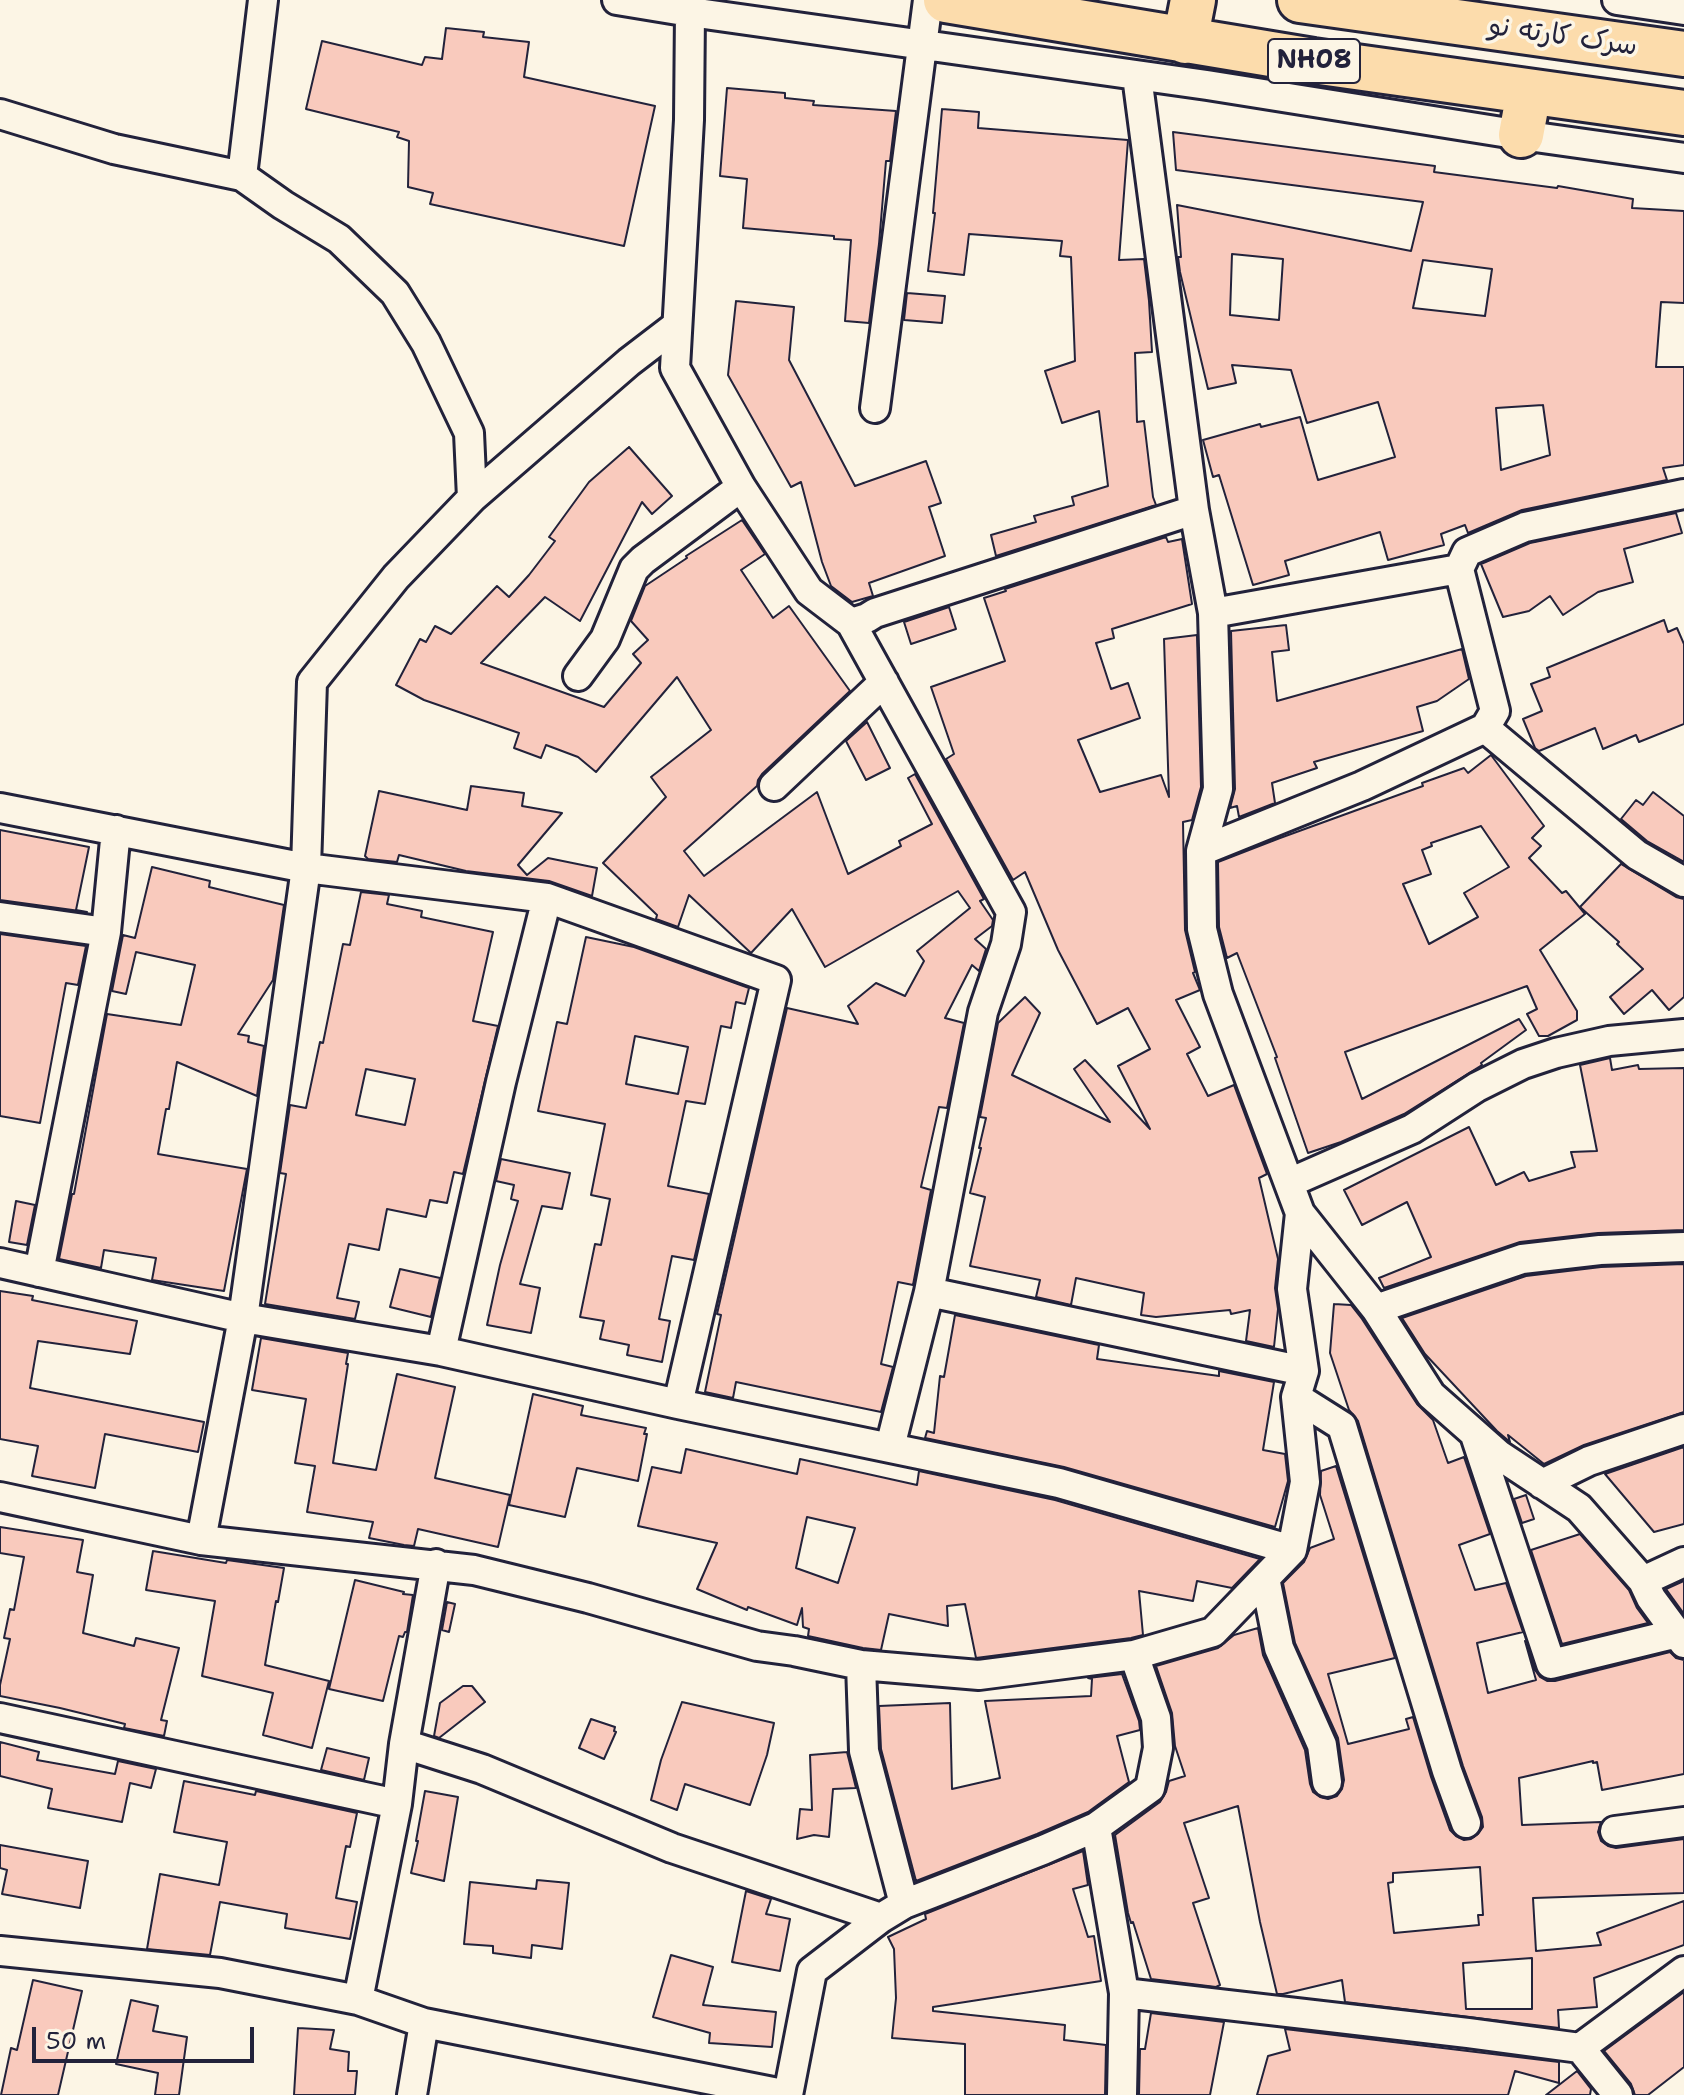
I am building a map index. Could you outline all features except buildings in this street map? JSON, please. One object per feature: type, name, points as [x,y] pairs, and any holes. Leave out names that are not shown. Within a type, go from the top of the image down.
[{"type":"highway","name":"NH08","points":[[946,0],[1189,20],[1529,92],[1684,113]]},
{"type":"highway","name":"سرک کارته نو","points":[[1300,0],[1684,54]]},
{"type":"highway","points":[[1521,135],[1529,92]]},
{"type":"street","points":[[242,176],[263,0]]},
{"type":"street","points":[[617,0],[1684,158]]},
{"type":"street","points":[[875,408],[928,0]]},
{"type":"street","points":[[1617,0],[1684,10]]},
{"type":"street","points":[[690,12],[689,120],[675,368],[741,487],[809,591],[851,623],[1011,912],[1006,944],[983,1012],[929,1292],[890,1447]]},
{"type":"street","points":[[1137,76],[1194,510],[1213,613],[1218,789],[1201,851],[1202,929],[1218,994],[1300,1213],[1376,1309],[1431,1395],[1499,1455],[1579,1508],[1643,1581],[1651,1598],[1681,1638],[1551,1664],[1475,1435]]},
{"type":"street","points":[[0,114],[114,149],[242,176],[339,239],[395,293],[426,343],[469,433],[472,498]]},
{"type":"street","points":[[201,1540],[243,1318],[306,868],[312,682],[396,577],[472,498],[629,362],[676,326]]},
{"type":"street","points":[[578,676],[605,639],[634,569],[741,487]]},
{"type":"street","points":[[1201,851],[1362,786],[1485,728],[1495,711],[1459,569],[1467,552],[1525,527],[1684,494]]},
{"type":"street","points":[[851,623],[1194,510]]},
{"type":"street","points":[[1213,613],[1459,569]]},
{"type":"street","points":[[774,786],[884,682]]},
{"type":"street","points":[[1485,728],[1637,855],[1684,882]]},
{"type":"street","points":[[0,808],[306,868],[547,898],[776,980],[678,1404]]},
{"type":"street","points":[[39,1272],[106,932],[116,830]]},
{"type":"street","points":[[441,1351],[547,898]]},
{"type":"street","points":[[0,917],[106,932]]},
{"type":"street","points":[[1289,1183],[1412,1129],[1477,1087],[1523,1064],[1609,1041],[1684,1034]]},
{"type":"street","points":[[0,1497],[201,1540],[474,1570],[588,1598],[757,1646],[861,1665],[979,1675],[1134,1655],[1213,1632],[1292,1550],[1305,1482],[1292,1289],[1300,1213]]},
{"type":"street","points":[[1376,1309],[1522,1259],[1600,1250],[1684,1247]]},
{"type":"street","points":[[0,1263],[243,1318],[441,1351],[1059,1483],[1292,1550]]},
{"type":"street","points":[[929,1292],[1300,1384],[1342,1426],[1447,1771],[1466,1823]]},
{"type":"street","points":[[1542,1484],[1589,1461],[1684,1429]]},
{"type":"street","points":[[1643,1581],[1684,1562]]},
{"type":"street","points":[[358,2000],[397,1804],[404,1744],[436,1564]]},
{"type":"street","points":[[1265,1578],[1279,1648],[1322,1745],[1327,1782]]},
{"type":"street","points":[[0,1951],[220,1973],[358,2000],[424,2023],[788,2095],[812,1971],[892,1911],[1096,1827],[1150,1788],[1158,1748],[1156,1718],[1134,1655]]},
{"type":"street","points":[[861,1665],[864,1751],[892,1911]]},
{"type":"street","points":[[0,1718],[397,1804]]},
{"type":"street","points":[[404,1744],[482,1769],[672,1848],[892,1911]]},
{"type":"street","points":[[1615,1831],[1684,1822]]},
{"type":"street","points":[[1096,1827],[1124,1993],[1122,2095]]},
{"type":"street","points":[[1580,2048],[1684,1971]]},
{"type":"street","points":[[1124,1993],[1580,2048],[1618,2095]]},
{"type":"street","points":[[412,2095],[424,2023]]}]
